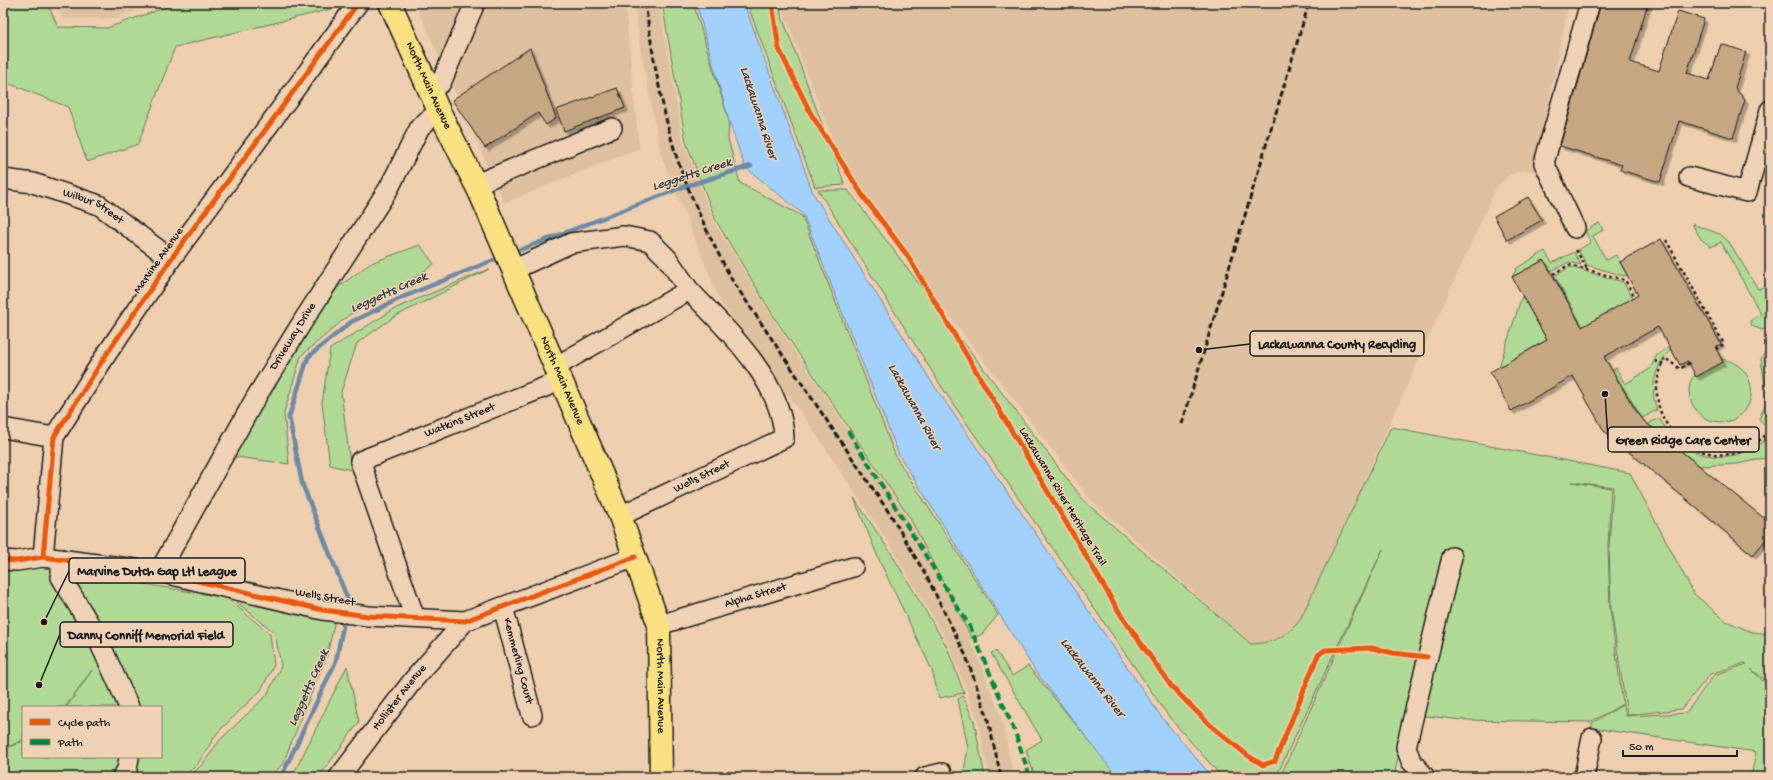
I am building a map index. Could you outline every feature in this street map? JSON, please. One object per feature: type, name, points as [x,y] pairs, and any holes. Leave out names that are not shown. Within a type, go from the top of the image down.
[{"type":"main road","name":"North Main Avenue","points":[[390,3],[439,111],[476,184],[496,229],[557,374],[620,516],[659,625],[661,777]]},
{"type":"street","name":"Marvine Avenue","points":[[129,706],[99,641],[61,577],[52,558],[54,437],[106,355],[171,260],[358,3]]},
{"type":"street","points":[[430,90],[440,83],[475,3]]},
{"type":"street","points":[[1575,228],[1544,163],[1590,3]]},
{"type":"street","points":[[1689,177],[1747,192],[1770,110]]},
{"type":"street","name":"Driveway Drive","points":[[159,572],[255,400],[303,321],[389,188],[420,127],[439,111]]},
{"type":"street","points":[[476,184],[612,128]]},
{"type":"street","name":"Wilbur Street","points":[[3,179],[32,183],[99,205],[171,260]]},
{"type":"street","points":[[512,268],[571,243],[624,236],[650,241],[668,258],[689,290]]},
{"type":"street","name":"Wells Street","points":[[620,516],[784,438],[783,422],[778,402],[751,359],[717,318],[689,290]]},
{"type":"street","name":"Watkins Street","points":[[415,618],[360,461],[557,374],[689,290]]},
{"type":"street","points":[[3,428],[54,437]]},
{"type":"street","name":"Wells Street","points":[[3,560],[17,561],[52,558],[159,572],[323,610],[368,616],[465,621],[635,557]]},
{"type":"street","points":[[1425,777],[1411,761],[1406,747],[1452,557]]},
{"type":"street","name":"Alpha Street","points":[[659,625],[853,567]]},
{"type":"street","name":"Kemmerling Court","points":[[503,607],[532,715]]},
{"type":"street","name":"Hollister Avenue","points":[[339,777],[414,679],[465,621]]},
{"type":"street","points":[[1584,777],[1592,738]]},
{"type":"street","points":[[122,777],[127,770],[129,758]]},
{"type":"path","points":[[1666,240],[1692,291],[1724,344],[1716,349]]},
{"type":"path","points":[[1576,250],[1587,269]]},
{"type":"path","points":[[1552,274],[1569,265],[1587,269],[1625,280],[1635,297]]},
{"type":"path","points":[[1689,363],[1680,369],[1665,358],[1658,382],[1658,400],[1667,425],[1674,435],[1698,451],[1716,454],[1732,454],[1756,443],[1770,431]]},
{"type":"path","points":[[1654,361],[1663,364]]},
{"type":"shaded area","points":[[56,3],[158,3],[115,18],[63,19]]},
{"type":"shaded area","points":[[415,3],[625,3],[639,148],[504,203]]},
{"type":"shaded area","points":[[634,3],[659,3],[683,141],[714,222],[773,319],[908,519],[964,624],[985,674],[1001,717],[1014,777],[989,777],[978,721],[950,647],[892,548],[809,424],[720,301],[662,158],[641,54]]},
{"type":"shaded area","points":[[782,3],[1569,3],[1534,172],[1524,170],[1510,174],[1496,188],[1308,605],[1300,620],[1291,632],[1267,643],[1251,644],[1090,499],[851,188],[783,11]]},
{"type":"green space","points":[[3,3],[47,3],[58,27],[107,28],[178,3],[341,3],[340,7],[175,47],[138,144],[87,162],[68,107],[3,81]]},
{"type":"green space","points":[[662,3],[693,3],[729,121],[728,139],[740,183],[802,216],[896,457],[998,615],[982,634],[972,639],[910,518],[774,317],[716,221],[686,142]]},
{"type":"green space","points":[[747,3],[780,3],[781,14],[845,185],[815,187]]},
{"type":"green space","points":[[818,190],[848,190],[1084,501],[1251,644],[1279,638],[1290,631],[1300,620],[1391,427],[1630,473],[1694,594],[1726,621],[1752,632],[1770,634],[1770,684],[1751,669],[1770,688],[1770,777],[1751,777],[1756,752],[1592,728],[1592,723],[1623,705],[1626,716],[1686,713],[1714,675],[1747,664],[1745,663],[1710,674],[1682,709],[1627,715],[1611,608],[1609,546],[1613,487],[1572,482],[1611,488],[1608,547],[1610,609],[1623,704],[1590,722],[1464,720],[1407,714],[1394,777],[1280,777],[1383,549],[1276,777],[1222,777],[1169,717],[943,389]]},
{"type":"green space","points":[[1599,223],[1603,230],[1593,236],[1606,260],[1616,255],[1627,275],[1624,276],[1587,265],[1578,250],[1591,242],[1585,231]]},
{"type":"green space","points":[[1692,224],[1720,234],[1729,242],[1758,289],[1770,284],[1770,328],[1762,330],[1752,326],[1750,321],[1761,314],[1721,242],[1711,247],[1701,239]]},
{"type":"green space","points":[[420,245],[434,264],[402,287],[349,315],[301,356],[284,413],[289,464],[229,456],[288,355],[338,287],[371,263]]},
{"type":"green space","points":[[1545,251],[1552,263],[1574,252],[1581,265],[1569,262],[1551,271],[1544,260],[1512,277],[1517,268]]},
{"type":"green space","points":[[1570,267],[1623,282],[1633,298],[1582,327],[1554,276]]},
{"type":"green space","points":[[489,269],[394,317],[357,343],[341,392],[351,470],[330,465],[322,403],[330,349],[396,308]]},
{"type":"green space","points":[[1522,296],[1547,340],[1499,367]]},
{"type":"green space","points":[[1669,347],[1671,350],[1661,362],[1655,378],[1654,394],[1657,410],[1642,418],[1612,371],[1616,368],[1625,384],[1650,369],[1657,355]]},
{"type":"green space","points":[[1770,349],[1769,429],[1759,419],[1765,405],[1766,391],[1761,359],[1765,352]]},
{"type":"green space","points":[[1722,359],[1737,365],[1746,374],[1751,385],[1751,397],[1747,408],[1739,416],[1728,421],[1713,421],[1699,414],[1691,401],[1689,387],[1691,380],[1695,375],[1696,377],[1723,362]]},
{"type":"green space","points":[[1659,418],[1669,433],[1676,440],[1687,448],[1698,453],[1711,456],[1736,455],[1748,451],[1770,436],[1770,457],[1738,464],[1700,466],[1648,424]]},
{"type":"green space","points":[[854,498],[891,553],[947,647],[964,693],[939,698],[932,670],[880,562]]},
{"type":"green space","points":[[3,564],[38,566],[227,598],[270,634],[274,665],[261,690],[217,733],[197,765],[182,777],[3,777],[3,750],[22,741],[22,758],[162,758],[162,706],[67,706],[92,670],[66,706],[22,706],[22,740],[3,749]]},
{"type":"green space","points":[[233,599],[335,620],[327,655],[283,763],[271,777],[188,777],[202,765],[220,740],[267,695],[281,666],[275,633]]},
{"type":"green space","points":[[996,651],[1012,676],[1028,666],[1119,777],[1035,777],[1026,750],[1042,740],[991,653]]},
{"type":"green space","points":[[347,666],[359,722],[319,777],[292,777]]},
{"type":"green space","points":[[963,696],[974,721],[985,777],[963,777],[968,748],[958,699]]},
{"type":"water","name":"Lackawanna River","points":[[696,3],[744,3],[813,193],[931,381],[1162,718],[1212,777],[1117,777],[1036,672],[899,455],[803,214],[745,167],[729,121]]},
{"type":"building","points":[[1601,3],[1648,3],[1630,62],[1659,71],[1678,11],[1704,19],[1687,73],[1709,80],[1721,44],[1746,52],[1735,88],[1745,100],[1733,138],[1679,121],[1660,182],[1620,170],[1622,165],[1560,146]]},
{"type":"building","points":[[530,48],[556,118],[546,125],[538,113],[485,148],[452,100]]},
{"type":"building","points":[[617,88],[625,108],[564,131],[556,110]]},
{"type":"building","points":[[1528,197],[1542,220],[1507,240],[1494,216]]},
{"type":"building","points":[[1661,239],[1721,344],[1715,347],[1723,362],[1696,377],[1688,361],[1680,365],[1658,327],[1604,357],[1636,411],[1645,422],[1770,523],[1770,535],[1753,555],[1604,431],[1573,376],[1511,411],[1490,372],[1547,340],[1512,277],[1544,260],[1582,327],[1638,295],[1620,262]]},
{"type":"waterway","name":"Leggetts Creek","points":[[512,253],[686,186],[751,166]]},
{"type":"waterway","name":"Leggetts Creek","points":[[346,609],[348,600],[302,483],[289,417],[308,357],[351,322],[403,297],[501,257]]},
{"type":"waterway","name":"Leggetts Creek","points":[[281,777],[336,661],[345,616]]},
{"type":"railway","points":[[645,3],[666,120],[677,158],[702,220],[732,280],[892,517],[928,579],[966,656],[987,716],[1001,777]]},
{"type":"railway","points":[[1182,424],[1309,3]]},
{"type":"marked path","points":[[848,431],[970,627],[1015,732],[1030,777]]},
{"type":"cycle path","points":[[43,557],[54,437],[106,355],[171,259],[358,3]]},
{"type":"cycle path","name":"Lackawanna River Heritage Trail","points":[[772,3],[779,49],[811,114],[863,196],[907,255],[1121,615],[1171,686],[1210,725],[1247,755],[1263,765],[1275,761],[1318,655],[1325,650],[1372,648],[1393,653],[1427,657]]},
{"type":"cycle path","points":[[3,560],[17,561],[43,557],[159,572],[323,610],[368,616],[465,621],[635,557]]},
{"type":"place","name":"Lackawanna County Recycling","points":[[1199,350]]},
{"type":"place","name":"Green Ridge Care Center","points":[[1605,394]]},
{"type":"place","name":"Marvine Dutch Gap Ltl League","points":[[44,622]]},
{"type":"place","name":"Danny Conniff Memorial Field","points":[[39,685]]}]
